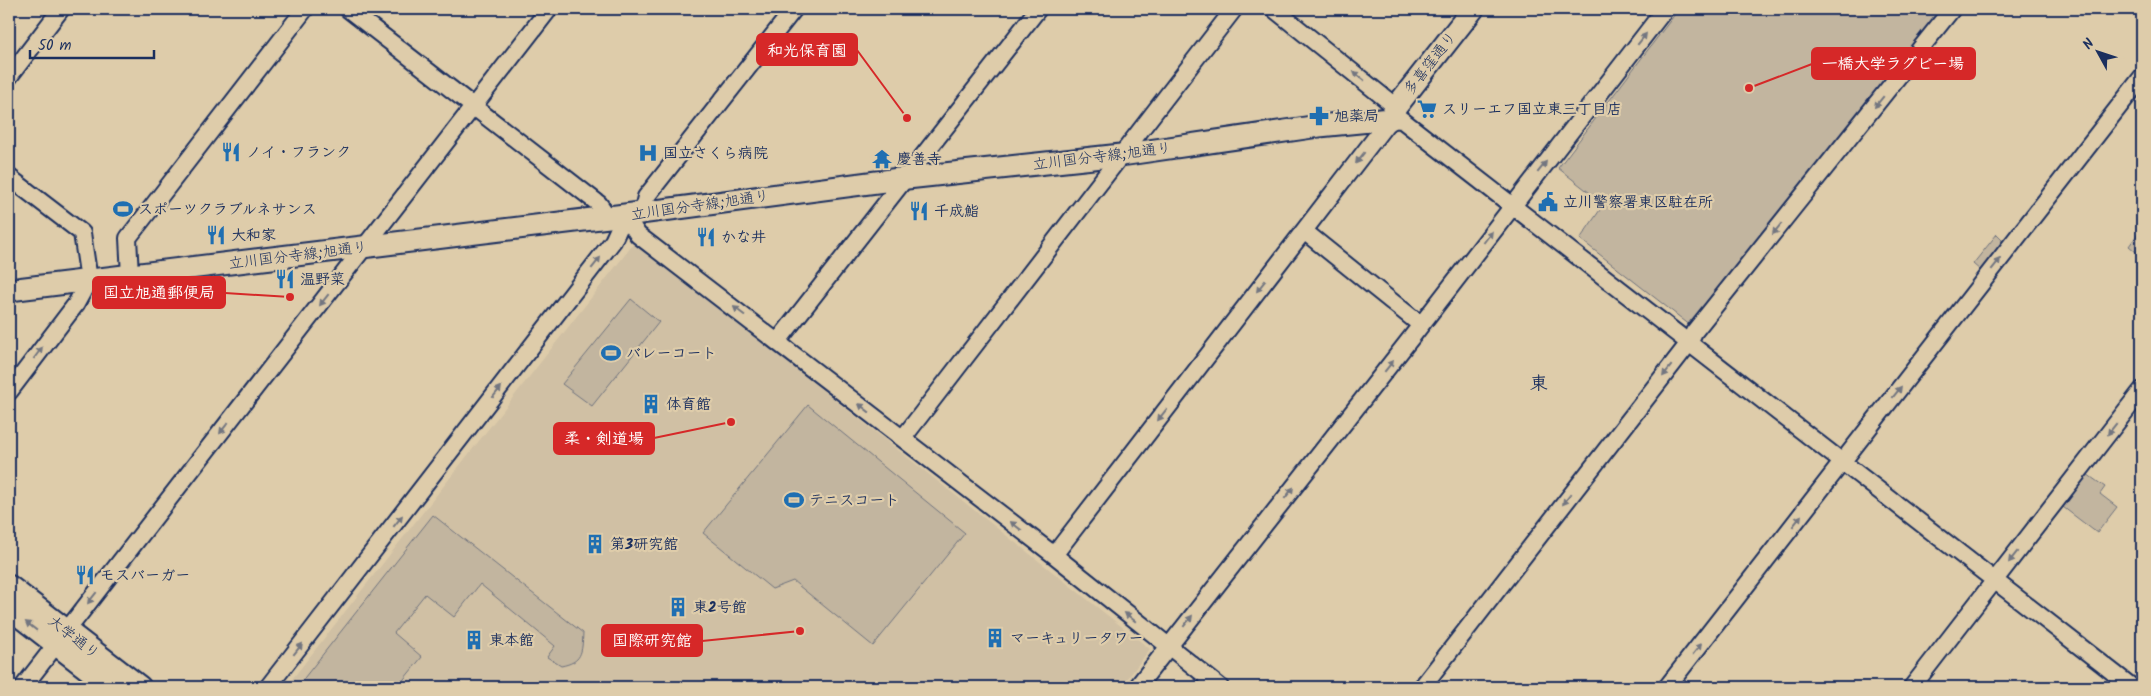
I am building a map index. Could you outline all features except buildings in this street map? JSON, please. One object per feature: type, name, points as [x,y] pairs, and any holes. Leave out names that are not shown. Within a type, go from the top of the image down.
[{"type":"main road","name":"多喜窪通り","points":[[1393,113],[1472,9]]},
{"type":"main road","name":"立川国分寺線;旭通り","points":[[9,290],[365,248],[907,178],[1121,155],[1320,126],[1393,113]]},
{"type":"main road","name":"大学通り","points":[[9,586],[111,687]]},
{"type":"main road","name":"大学通り","points":[[9,608],[140,687]]},
{"type":"street","points":[[9,77],[62,9]]},
{"type":"street","points":[[130,275],[128,238],[305,9]]},
{"type":"street","points":[[348,9],[599,204],[625,215],[638,234],[1054,555],[1220,687]]},
{"type":"street","points":[[23,687],[549,9]]},
{"type":"street","points":[[268,687],[613,242],[625,215],[646,197],[794,9]]},
{"type":"street","points":[[778,341],[1038,9]]},
{"type":"street","points":[[902,438],[1234,9]]},
{"type":"street","points":[[1274,9],[1403,121],[2132,687]]},
{"type":"street","points":[[1137,687],[1665,9]]},
{"type":"street","points":[[1422,687],[1689,343],[1694,332],[1952,9]]},
{"type":"street","points":[[1667,687],[2142,77]]},
{"type":"street","points":[[1054,555],[1393,113]]},
{"type":"street","points":[[9,177],[82,233],[89,280],[76,304],[9,392]]},
{"type":"street","points":[[1304,231],[1421,324]]},
{"type":"street","points":[[1912,687],[2142,390]]},
{"type":"shaded area","points":[[1679,9],[1942,9],[1691,326],[1580,239],[1604,204],[1558,168]]},
{"type":"shaded area","points":[[2142,228],[2142,257],[2129,246]]},
{"type":"shaded area","points":[[1997,234],[2003,244],[1981,271],[1973,264]]},
{"type":"shaded area","points":[[635,242],[1150,649],[1121,687],[286,687]]},
{"type":"shaded area","name":"バレーコート","points":[[631,299],[659,322],[592,406],[562,384]]},
{"type":"shaded area","points":[[808,405],[965,533],[873,646],[793,581],[772,589],[703,533]]},
{"type":"shaded area","points":[[2084,472],[2105,487],[2100,494],[2117,507],[2097,533],[2059,504]]},
{"type":"shaded area","points":[[433,515],[583,633],[580,656],[573,662],[561,666],[547,657],[555,646],[480,584],[454,617],[425,594],[394,633],[422,657],[400,684],[403,687],[297,687]]},
{"type":"place","name":"一橋大学ラグビー場","points":[[1749,88]]},
{"type":"place","name":"スリーエフ国立東三丁目店","points":[[1427,109]]},
{"type":"place","name":"旭薬局","points":[[1319,116]]},
{"type":"place","name":"和光保育園","points":[[907,118]]},
{"type":"place","name":"ノイ・フランク","points":[[231,152]]},
{"type":"place","name":"国立さくら病院","points":[[648,153]]},
{"type":"place","name":"慶善寺","points":[[882,159]]},
{"type":"place","name":"立川警察署東区駐在所","points":[[1548,202]]},
{"type":"place","name":"スポーツクラブルネサンス","points":[[123,209]]},
{"type":"place","name":"千成鮨","points":[[919,211]]},
{"type":"place","name":"大和家","points":[[216,235]]},
{"type":"place","name":"かな井","points":[[706,237]]},
{"type":"place","name":"温野菜","points":[[285,279]]},
{"type":"place","name":"国立旭通郵便局","points":[[290,297]]},
{"type":"place","name":"バレーコート","points":[[611,353]]},
{"type":"place","name":"体育館","points":[[651,404]]},
{"type":"place","name":"柔・剣道場","points":[[731,422]]},
{"type":"place","name":"テニスコート","points":[[794,500]]},
{"type":"place","name":"第3研究館","points":[[595,544]]},
{"type":"place","name":"モスバーガー","points":[[85,575]]},
{"type":"place","name":"東2号館","points":[[678,607]]},
{"type":"place","name":"国際研究館","points":[[800,631]]},
{"type":"place","name":"マーキュリータワー","points":[[995,638]]},
{"type":"place","name":"東本館","points":[[474,640]]},
{"type":"district","name":"東","points":[[1539,383]]}]
